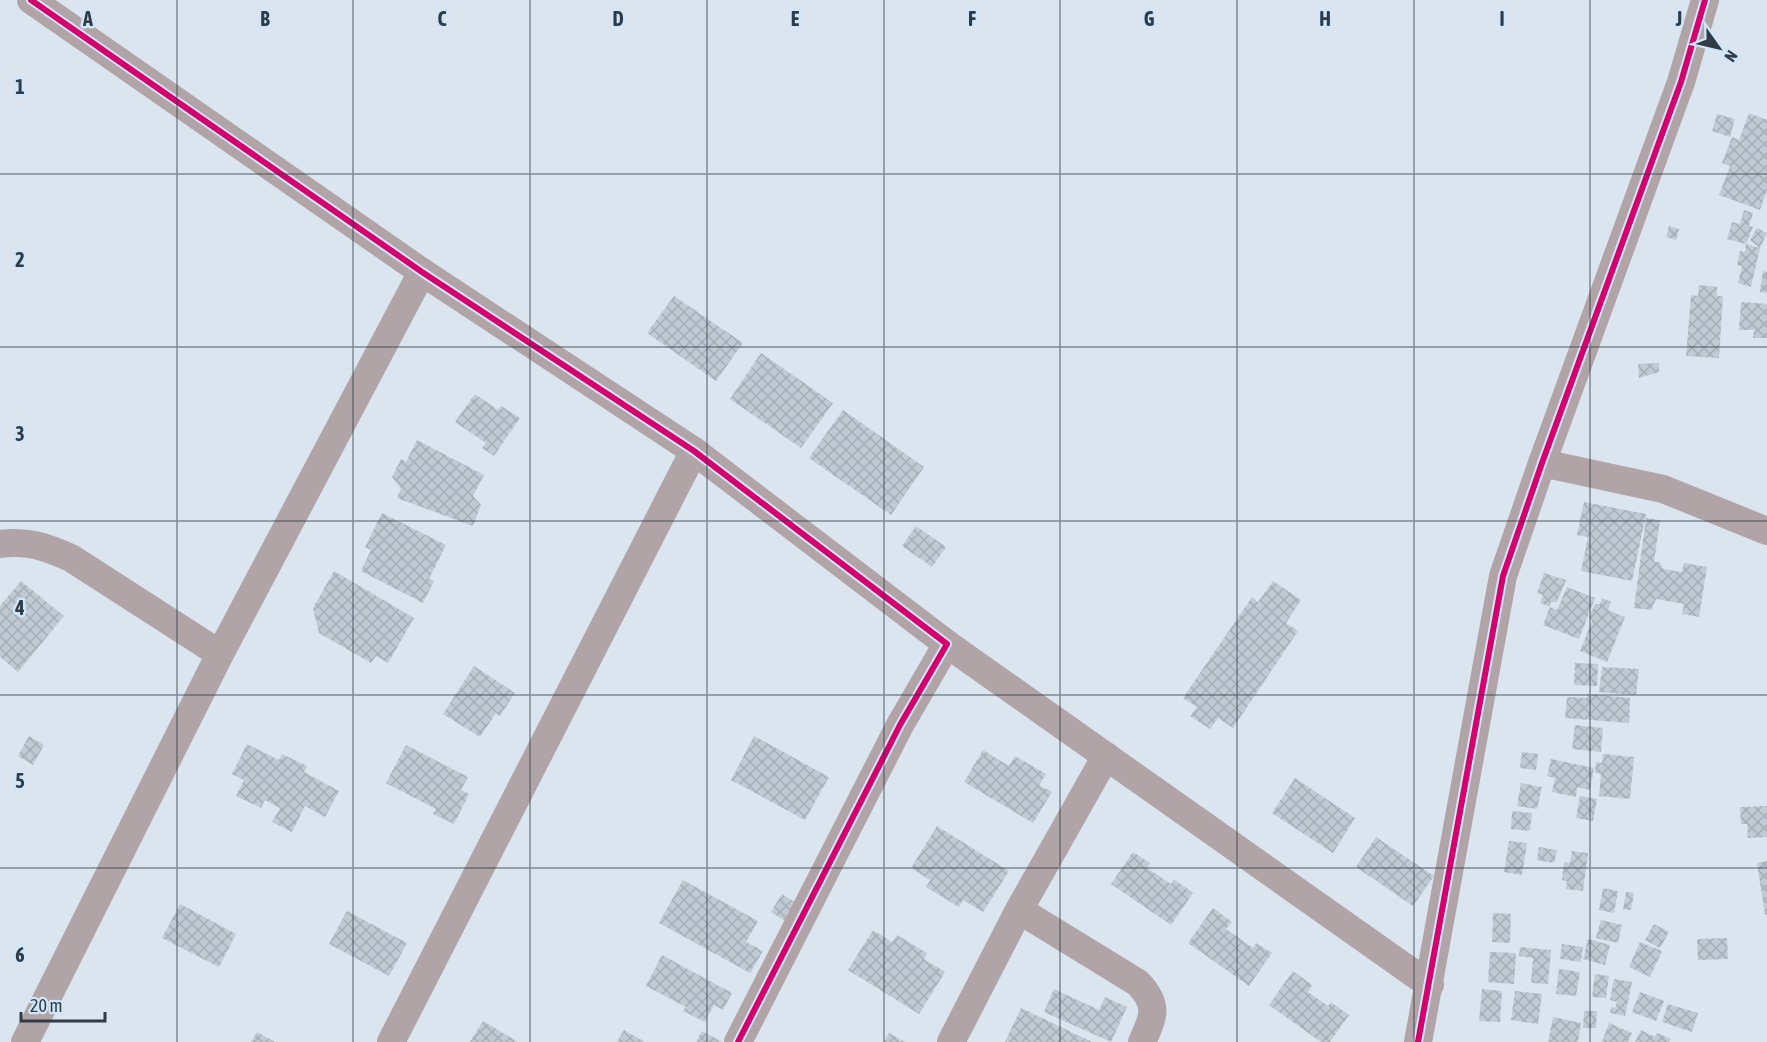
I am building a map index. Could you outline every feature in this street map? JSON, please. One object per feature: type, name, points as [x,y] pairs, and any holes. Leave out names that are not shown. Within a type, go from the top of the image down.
[{"type":"street","points":[[31,0],[422,272],[694,452],[946,644],[1430,985]]},
{"type":"street","points":[[1418,1042],[1503,576],[1681,82],[1705,0]]},
{"type":"street","points":[[25,1042],[220,654],[422,272]]},
{"type":"street","points":[[391,1042],[694,452]]},
{"type":"street","points":[[1542,463],[1663,489],[1767,531]]},
{"type":"street","points":[[0,544],[16,542],[45,546],[71,558],[220,654]]},
{"type":"street","points":[[738,1042],[900,725],[946,644]]},
{"type":"street","points":[[951,1042],[1019,910],[1106,756]]},
{"type":"street","points":[[1019,910],[1138,983],[1150,995],[1153,1014],[1142,1042]]},
{"type":"building","points":[[1749,113],[1767,120],[1767,190],[1760,210],[1719,195],[1730,166],[1722,163],[1732,137],[1739,140]]},
{"type":"building","points":[[1717,114],[1735,119],[1730,137],[1712,131]]},
{"type":"building","points":[[1744,210],[1753,213],[1749,226],[1753,227],[1746,244],[1727,239],[1732,222],[1740,224]]},
{"type":"building","points":[[1669,226],[1679,229],[1676,240],[1666,237]]},
{"type":"building","points":[[1757,228],[1767,233],[1760,248],[1750,240]]},
{"type":"building","points":[[1746,244],[1760,248],[1751,287],[1738,283],[1742,266],[1737,265],[1740,251],[1745,252]]},
{"type":"building","points":[[1763,271],[1767,272],[1767,293],[1760,292]]},
{"type":"building","points":[[1699,285],[1717,287],[1717,296],[1723,296],[1719,358],[1686,356],[1691,295],[1698,296]]},
{"type":"building","points":[[674,296],[743,343],[716,381],[647,333]]},
{"type":"building","points":[[1741,302],[1767,304],[1767,338],[1753,338],[1754,330],[1739,330]]},
{"type":"building","points":[[761,353],[833,403],[801,448],[730,399]]},
{"type":"building","points":[[1659,363],[1659,372],[1639,378],[1638,364]]},
{"type":"building","points":[[475,394],[498,410],[501,406],[520,418],[494,456],[482,448],[486,443],[455,422]]},
{"type":"building","points":[[843,410],[924,467],[891,515],[809,458]]},
{"type":"building","points":[[417,440],[484,475],[473,496],[481,505],[473,526],[397,498],[401,488],[392,477],[401,459],[406,462]]},
{"type":"building","points":[[1584,502],[1646,514],[1632,581],[1581,571],[1588,537],[1577,535]]},
{"type":"building","points":[[382,513],[446,545],[429,579],[434,581],[423,603],[361,571],[371,550],[365,547]]},
{"type":"building","points":[[1646,518],[1660,520],[1654,562],[1660,562],[1663,569],[1682,572],[1684,563],[1707,567],[1699,617],[1682,614],[1684,604],[1656,599],[1651,610],[1634,608]]},
{"type":"building","points":[[916,526],[946,547],[932,567],[902,546]]},
{"type":"building","points":[[334,571],[414,618],[388,663],[376,656],[371,663],[319,633],[313,608]]},
{"type":"building","points":[[1544,573],[1566,580],[1557,602],[1551,602],[1550,607],[1540,603],[1543,595],[1537,593]]},
{"type":"building","points":[[21,581],[64,616],[18,672],[0,657],[0,606]]},
{"type":"building","points":[[1273,581],[1301,600],[1286,623],[1298,631],[1233,728],[1218,718],[1210,729],[1190,716],[1197,707],[1183,698],[1252,597],[1258,602]]},
{"type":"building","points":[[1567,587],[1595,598],[1579,639],[1543,625],[1550,607],[1557,610]]},
{"type":"building","points":[[1602,598],[1611,602],[1608,610],[1625,617],[1607,662],[1580,651],[1592,621],[1589,617],[1595,604],[1600,604]]},
{"type":"building","points":[[1575,663],[1598,664],[1597,686],[1574,685]]},
{"type":"building","points":[[474,666],[515,693],[500,716],[496,713],[480,737],[443,714]]},
{"type":"building","points":[[1602,667],[1639,669],[1636,695],[1599,692]]},
{"type":"building","points":[[1587,694],[1630,698],[1629,723],[1565,718],[1567,697],[1587,698]]},
{"type":"building","points":[[1575,725],[1603,728],[1601,752],[1572,749]]},
{"type":"building","points":[[29,736],[44,745],[33,765],[18,756]]},
{"type":"building","points":[[754,736],[829,777],[805,820],[731,780]]},
{"type":"building","points":[[247,744],[279,760],[282,754],[307,766],[304,772],[339,791],[325,817],[305,806],[292,832],[272,822],[280,808],[265,800],[261,808],[236,796],[244,780],[232,774]]},
{"type":"building","points":[[406,745],[468,777],[461,790],[469,794],[454,824],[433,814],[436,809],[386,783]]},
{"type":"building","points":[[983,750],[1009,766],[1015,756],[1046,774],[1039,785],[1052,792],[1033,823],[964,782]]},
{"type":"building","points":[[1522,752],[1538,754],[1536,770],[1520,768]]},
{"type":"building","points":[[1603,754],[1634,757],[1630,799],[1599,796],[1601,774],[1595,773],[1596,762],[1602,763]]},
{"type":"building","points":[[1551,759],[1594,768],[1590,790],[1577,787],[1576,797],[1552,792],[1555,778],[1547,776]]},
{"type":"building","points":[[1295,778],[1355,818],[1333,853],[1272,813]]},
{"type":"building","points":[[1521,783],[1542,787],[1537,809],[1517,806]]},
{"type":"building","points":[[1580,796],[1597,799],[1593,821],[1576,818]]},
{"type":"building","points":[[1767,806],[1767,837],[1748,838],[1747,824],[1741,824],[1740,807]]},
{"type":"building","points":[[1512,811],[1532,813],[1530,831],[1511,829]]},
{"type":"building","points":[[937,826],[1009,871],[983,912],[963,900],[959,907],[926,887],[930,880],[911,868]]},
{"type":"building","points":[[1376,837],[1434,876],[1413,906],[1356,867]]},
{"type":"building","points":[[1509,841],[1527,843],[1522,875],[1504,872]]},
{"type":"building","points":[[1539,847],[1557,850],[1554,863],[1537,860]]},
{"type":"building","points":[[1572,851],[1588,853],[1583,891],[1566,889],[1567,881],[1562,880],[1564,862],[1570,863]]},
{"type":"building","points":[[1133,852],[1150,863],[1147,868],[1171,884],[1174,879],[1193,893],[1171,925],[1111,884]]},
{"type":"building","points":[[1767,861],[1767,914],[1765,915],[1757,863]]},
{"type":"building","points":[[683,880],[758,921],[746,942],[763,951],[750,973],[659,923]]},
{"type":"building","points":[[1603,888],[1618,891],[1614,913],[1599,910]]},
{"type":"building","points":[[1626,892],[1634,893],[1631,910],[1623,909]]},
{"type":"building","points":[[782,894],[796,903],[785,921],[771,912]]},
{"type":"building","points":[[180,904],[236,934],[219,967],[162,938]]},
{"type":"building","points":[[1213,908],[1232,922],[1226,929],[1253,948],[1256,943],[1272,953],[1249,986],[1188,943]]},
{"type":"building","points":[[347,911],[407,943],[389,976],[329,944]]},
{"type":"building","points":[[1493,913],[1511,914],[1510,943],[1492,942]]},
{"type":"building","points":[[1601,920],[1622,925],[1618,943],[1596,938]]},
{"type":"building","points":[[1654,924],[1669,932],[1660,948],[1645,940]]},
{"type":"building","points":[[873,930],[892,942],[897,935],[927,953],[924,959],[945,972],[919,1014],[848,970]]},
{"type":"building","points":[[1727,938],[1728,959],[1698,960],[1697,939]]},
{"type":"building","points":[[1588,939],[1610,945],[1605,965],[1583,959]]},
{"type":"building","points":[[1640,942],[1662,951],[1650,977],[1629,967]]},
{"type":"building","points":[[1562,944],[1583,947],[1581,962],[1560,959]]},
{"type":"building","points":[[1520,947],[1551,950],[1548,984],[1531,983],[1533,958],[1519,956]]},
{"type":"building","points":[[1490,952],[1516,953],[1514,984],[1488,982]]},
{"type":"building","points":[[662,955],[732,993],[723,1010],[714,1005],[705,1022],[683,1011],[686,1007],[646,986]]},
{"type":"building","points":[[1559,969],[1580,972],[1576,996],[1556,994]]},
{"type":"building","points":[[1293,971],[1312,985],[1308,992],[1328,1006],[1331,1002],[1349,1015],[1330,1042],[1321,1042],[1269,1005]]},
{"type":"building","points":[[1595,974],[1609,976],[1606,998],[1592,997]]},
{"type":"building","points":[[1614,979],[1632,982],[1625,1016],[1610,1013],[1611,1007],[1615,1008],[1617,1002],[1610,1000]]},
{"type":"building","points":[[1054,989],[1099,1010],[1105,997],[1127,1007],[1111,1042],[1044,1012]]},
{"type":"building","points":[[1482,989],[1502,991],[1500,1022],[1479,1021]]},
{"type":"building","points":[[1515,991],[1542,994],[1538,1024],[1511,1020]]},
{"type":"building","points":[[1640,992],[1664,1001],[1656,1021],[1632,1012]]},
{"type":"building","points":[[1668,1004],[1698,1013],[1692,1032],[1662,1022]]},
{"type":"building","points":[[1021,1008],[1092,1042],[1005,1042]]},
{"type":"building","points":[[1584,1011],[1597,1011],[1596,1028],[1583,1028]]},
{"type":"building","points":[[1553,1017],[1581,1023],[1578,1042],[1548,1042]]},
{"type":"building","points":[[483,1021],[518,1042],[470,1042]]},
{"type":"building","points":[[1609,1023],[1632,1033],[1628,1042],[1602,1042]]},
{"type":"building","points":[[624,1030],[645,1042],[617,1042]]},
{"type":"building","points":[[1641,1030],[1655,1037],[1657,1033],[1671,1039],[1669,1042],[1635,1042]]},
{"type":"building","points":[[702,1031],[722,1042],[696,1042]]},
{"type":"building","points":[[257,1032],[275,1042],[251,1042]]},
{"type":"building","points":[[889,1033],[905,1042],[884,1042]]},
{"type":"cycle path","points":[[31,0],[422,272],[694,451],[947,644],[900,725],[738,1042]]},
{"type":"cycle path","points":[[1418,1042],[1503,576],[1681,82],[1705,0]]}]
